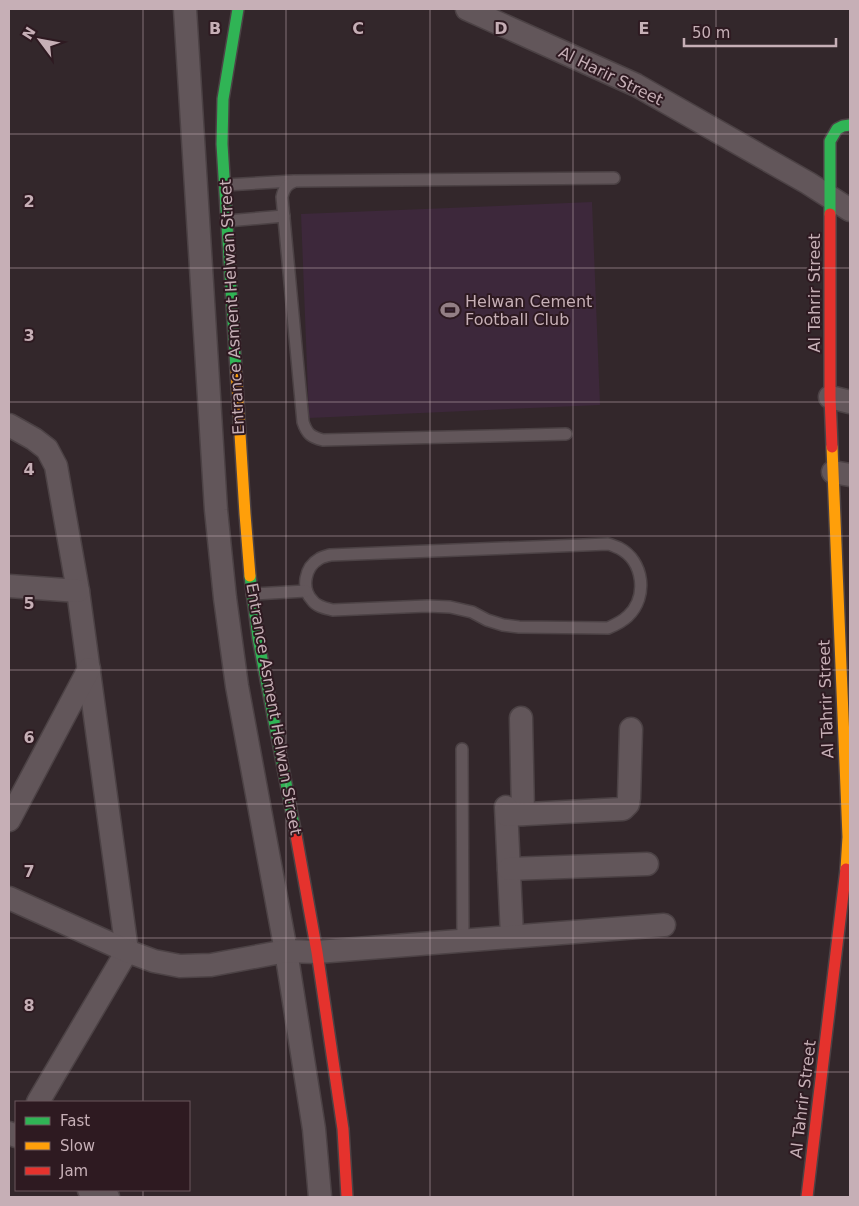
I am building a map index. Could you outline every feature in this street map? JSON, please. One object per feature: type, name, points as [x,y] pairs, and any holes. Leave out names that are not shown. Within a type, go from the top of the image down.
[{"type":"street","name":"Entrance Asment Helwan Street","points":[[185,9],[216,510],[224,598],[237,686],[286,951],[314,1129],[320,1197]]},
{"type":"street","name":"Entrance Asment Helwan Street","points":[[238,9],[223,99],[222,144],[244,514],[258,638],[317,952],[342,1129],[347,1197]]},
{"type":"street","name":"Al Harir Street","points":[[467,9],[636,84],[808,183],[850,210]]},
{"type":"street","name":"Al Tahrir Street","points":[[807,1197],[845,896],[849,838],[840,400],[830,197],[830,141],[834,132],[841,127],[850,126]]},
{"type":"street","points":[[9,425],[34,439],[47,449],[56,466],[78,591],[127,951],[39,1101]]},
{"type":"street","points":[[9,586],[78,591]]},
{"type":"street","points":[[224,598],[252,594]]},
{"type":"street","points":[[9,820],[89,669]]},
{"type":"street","points":[[512,936],[509,869],[512,812],[522,718]]},
{"type":"street","points":[[512,812],[624,809],[630,798],[631,729]]},
{"type":"street","points":[[509,869],[647,864]]},
{"type":"street","points":[[9,898],[127,951],[154,961],[180,966],[211,965],[286,951],[317,952],[664,925]]},
{"type":"street","points":[[314,1129],[342,1129]]},
{"type":"street","points":[[92,1191],[108,1197]]},
{"type":"lane","points":[[225,185],[295,181],[614,178]]},
{"type":"lane","points":[[295,181],[283,189],[282,197],[303,422],[306,431],[314,438],[324,440],[566,434]]},
{"type":"lane","points":[[227,221],[284,216]]},
{"type":"lane","points":[[608,544],[620,549],[630,557],[637,567],[641,580],[641,592],[637,604],[630,615],[608,628],[519,627],[503,625],[487,620],[472,612],[450,607],[427,606],[333,610],[321,608],[312,601],[306,591],[306,578],[310,567],[318,559],[330,555],[608,544]]},
{"type":"lane","points":[[252,594],[306,591]]},
{"type":"lane","points":[[462,749],[463,940]]},
{"type":"shaded area","name":"Helwan Cement Football Club","points":[[592,202],[600,405],[309,418],[301,214]]},
{"type":"traffic: fast","points":[[236,370],[222,144],[223,99],[238,9]]},
{"type":"traffic: fast","points":[[830,214],[830,141],[837,129],[850,125]]},
{"type":"traffic: fast","points":[[250,576],[258,638],[296,835]]},
{"type":"traffic: slow","points":[[236,370],[250,576]]},
{"type":"traffic: slow","points":[[832,447],[848,837],[846,869]]},
{"type":"traffic: jam","points":[[830,214],[830,397],[832,447]]},
{"type":"traffic: jam","points":[[296,835],[317,952],[343,1129],[347,1197]]},
{"type":"traffic: jam","points":[[807,1197],[846,869]]},
{"type":"place","name":"Helwan Cement Football Club","points":[[450,310]]}]
